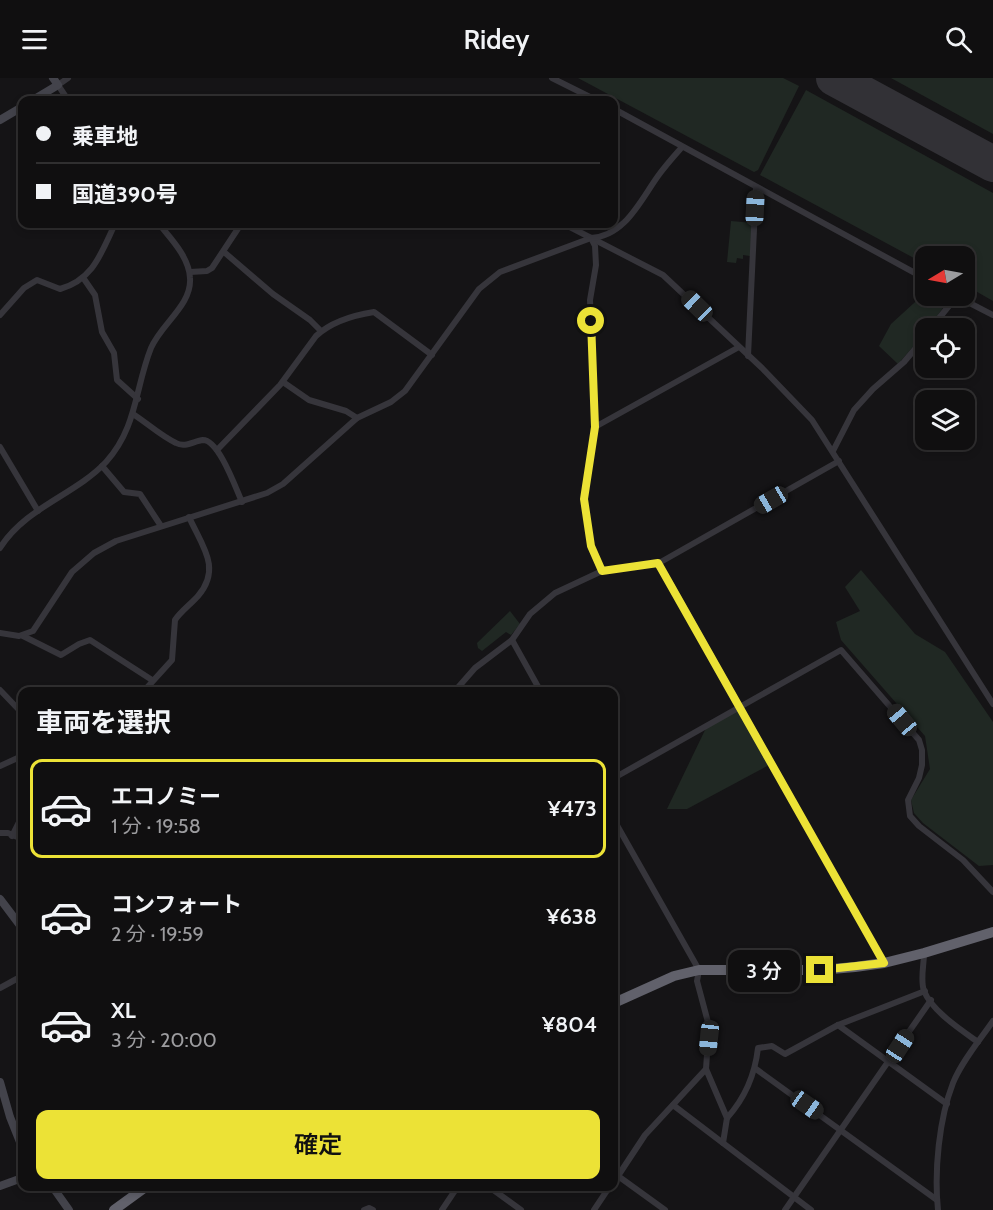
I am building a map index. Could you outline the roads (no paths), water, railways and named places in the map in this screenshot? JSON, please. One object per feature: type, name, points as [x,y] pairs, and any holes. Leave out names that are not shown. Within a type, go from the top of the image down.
[{"type":"highway","points":[[618,1001],[674,976],[699,970],[820,970],[884,963],[924,954],[993,932]]},
{"type":"highway","points":[[114,1210],[140,1191]]},
{"type":"street","points":[[38,96],[56,81],[68,78]]},
{"type":"street","points":[[552,78],[588,96]]},
{"type":"street","points":[[56,81],[65,96]]},
{"type":"street","points":[[0,120],[18,109]]},
{"type":"street","points":[[618,111],[915,273]]},
{"type":"street","points":[[618,227],[627,221],[660,173],[682,147]]},
{"type":"street","points":[[748,356],[756,187]]},
{"type":"street","points":[[0,315],[24,288],[37,280],[60,289],[84,279],[98,261],[113,228]]},
{"type":"street","points":[[0,548],[21,523],[102,466],[123,438],[138,399],[151,350],[165,325],[184,301],[190,287],[190,272],[184,257],[162,228]]},
{"type":"street","points":[[190,272],[207,271],[212,268],[239,228]]},
{"type":"street","points":[[572,228],[663,275],[812,420],[993,704]]},
{"type":"street","points":[[23,636],[37,627],[72,572],[83,561],[116,541],[267,493],[283,484],[357,418],[391,402],[405,391],[479,290],[500,272],[591,238],[603,237],[616,228]]},
{"type":"street","points":[[591,238],[595,246],[596,265],[590,300],[595,427],[584,499],[591,546],[602,571]]},
{"type":"street","points":[[224,252],[321,331]]},
{"type":"street","points":[[84,279],[95,295],[102,332],[114,353],[117,380],[138,399]]},
{"type":"street","points":[[940,318],[949,306]]},
{"type":"street","points":[[975,306],[993,315]]},
{"type":"street","points":[[217,450],[283,382],[321,331],[346,318],[374,312],[432,355]]},
{"type":"street","points":[[595,427],[739,347]]},
{"type":"street","points":[[833,451],[854,410],[915,349]]},
{"type":"street","points":[[283,382],[309,400],[346,411],[357,418]]},
{"type":"street","points":[[133,414],[176,443],[186,445],[203,440],[213,444],[242,501]]},
{"type":"street","points":[[0,447],[38,511]]},
{"type":"street","points":[[458,687],[475,668],[512,640],[530,614],[555,593],[602,571],[658,563],[839,461]]},
{"type":"street","points":[[102,466],[124,492],[136,492],[142,496],[161,526]]},
{"type":"street","points":[[146,687],[172,660],[175,620],[199,596],[211,573],[208,559],[189,517]]},
{"type":"street","points":[[658,563],[884,963]]},
{"type":"street","points":[[0,633],[23,636],[61,655],[90,640],[152,680]]},
{"type":"street","points":[[512,640],[538,687]]},
{"type":"street","points":[[618,776],[838,651],[844,651],[919,740],[922,765],[919,778],[908,800],[910,816],[919,826],[963,860],[993,892]]},
{"type":"street","points":[[0,690],[18,708]]},
{"type":"street","points":[[0,766],[18,758]]},
{"type":"street","points":[[12,836],[18,824]]},
{"type":"street","points":[[618,827],[699,970],[697,981],[709,1026],[706,1069],[727,1118],[723,1143]]},
{"type":"street","points":[[0,833],[18,838]]},
{"type":"street","points":[[0,899],[18,923]]},
{"type":"street","points":[[924,954],[925,992],[948,1020],[978,1042]]},
{"type":"street","points":[[0,988],[18,978]]},
{"type":"street","points":[[727,1118],[738,1106],[756,1069],[758,1048],[772,1046],[785,1054],[838,1024],[925,992]]},
{"type":"street","points":[[785,1210],[931,1000]]},
{"type":"street","points":[[938,1210],[938,1163],[947,1104],[953,1083],[993,1021]]},
{"type":"street","points":[[838,1024],[947,1104]]},
{"type":"street","points":[[618,1176],[645,1135],[706,1069]]},
{"type":"street","points":[[756,1069],[937,1200]]},
{"type":"street","points":[[0,1082],[18,1137]]},
{"type":"street","points":[[673,1105],[811,1210]]},
{"type":"street","points":[[0,1186],[18,1179]]},
{"type":"street","points":[[618,1180],[665,1210]]},
{"type":"street","points":[[56,1191],[69,1210]]},
{"type":"street","points":[[442,1210],[455,1191]]},
{"type":"street","points":[[495,1191],[521,1210]]},
{"type":"street","points":[[594,1210],[607,1191]]},
{"type":"street","points":[[364,1210],[369,1208],[373,1210]]}]
